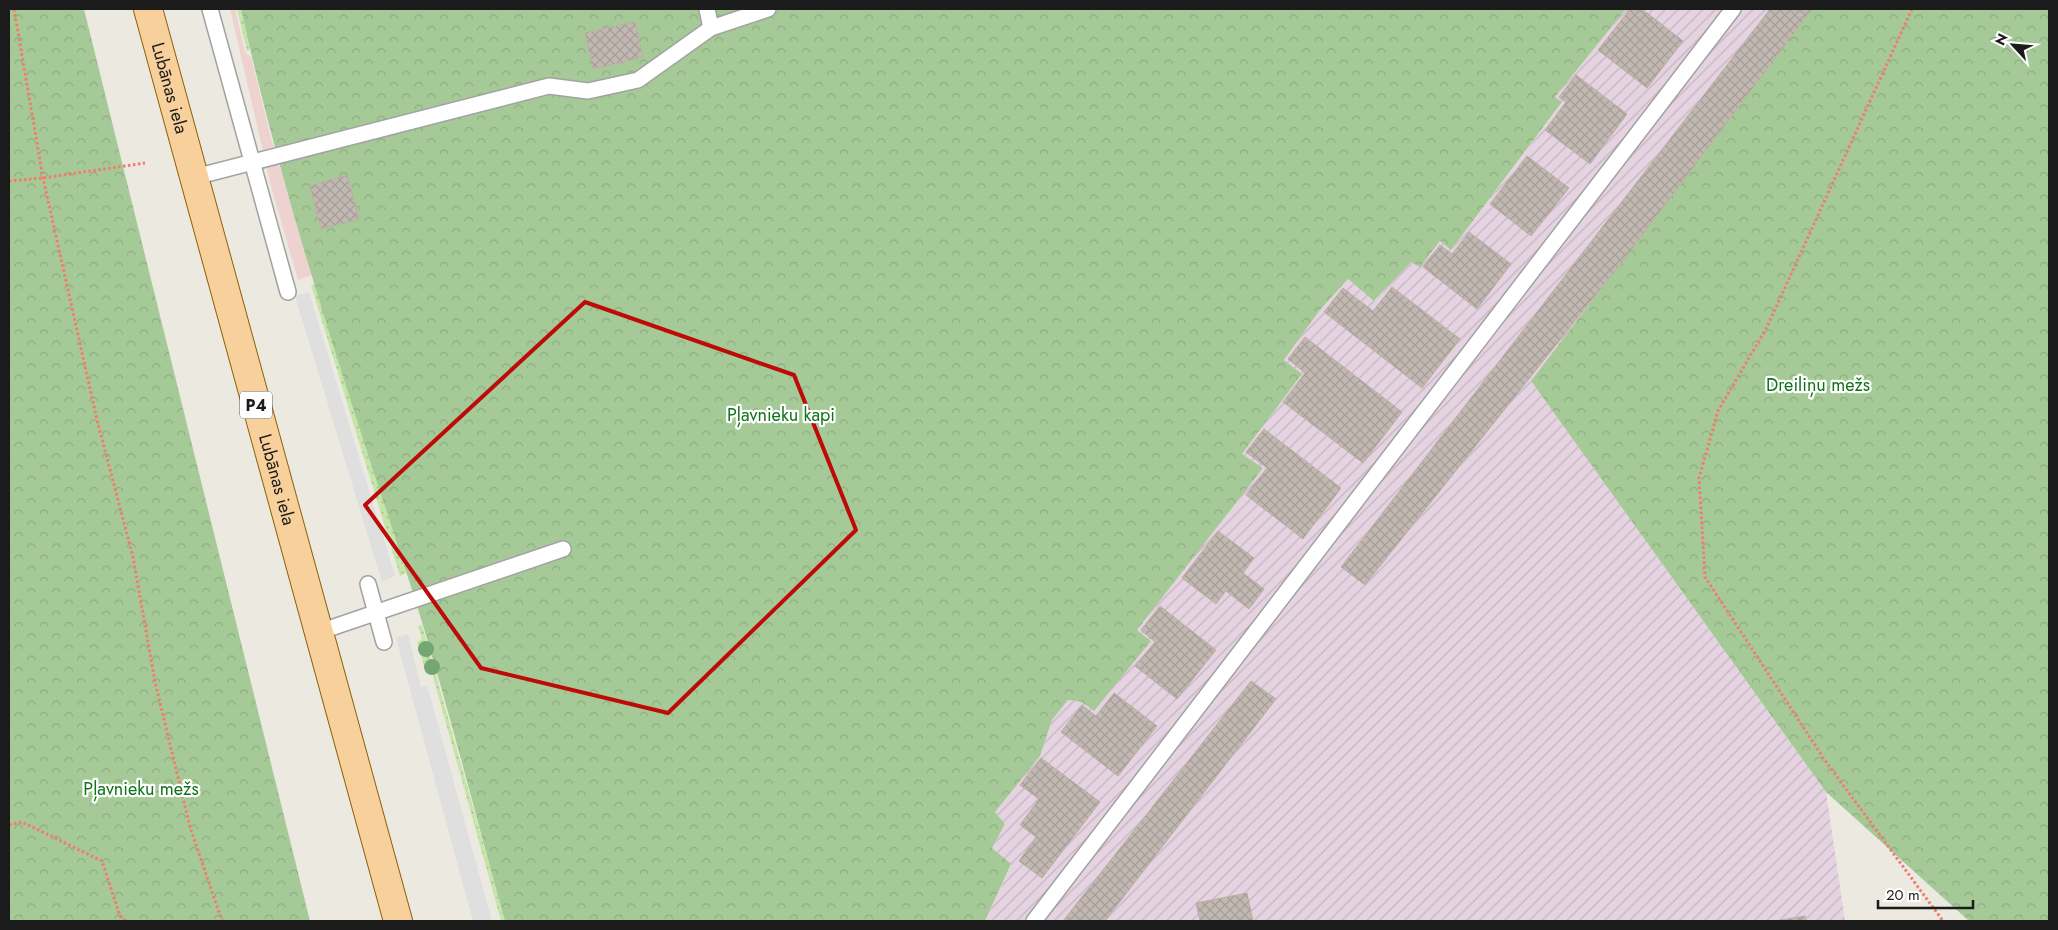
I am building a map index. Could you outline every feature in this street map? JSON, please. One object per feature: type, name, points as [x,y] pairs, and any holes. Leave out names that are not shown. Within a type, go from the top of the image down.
[{"type":"main road","name":"Lubānas iela","points":[[148,9],[398,921]]},
{"type":"lane","points":[[210,9],[288,292]]},
{"type":"lane","points":[[707,9],[711,28]]},
{"type":"lane","points":[[195,177],[550,86],[588,91],[638,80],[711,28],[768,9]]},
{"type":"lane","points":[[1034,921],[1733,9]]},
{"type":"lane","points":[[319,632],[563,549]]},
{"type":"lane","points":[[368,584],[384,642]]},
{"type":"path","points":[[14,9],[43,178],[97,420],[133,557],[159,701],[190,827],[222,921]]},
{"type":"path","points":[[1912,9],[1767,327],[1718,412],[1699,478],[1704,577],[1824,759],[1942,921]]},
{"type":"path","points":[[9,181],[145,163]]},
{"type":"path","points":[[9,825],[22,822],[102,861],[120,916],[126,921]]},
{"type":"highlighted area","points":[[585,302],[794,375],[856,530],[668,713],[481,668],[365,505]]},
{"type":"shaded area","points":[[230,9],[235,9],[245,52],[251,57],[269,131],[312,275],[298,280],[272,190]]},
{"type":"shaded area","points":[[1626,9],[1812,9],[1531,381],[1826,792],[1845,921],[985,921],[1011,865],[992,848],[1005,824],[995,812],[1040,756],[1052,720],[1068,700],[1082,702],[1151,641],[1137,630],[1262,468],[1242,454],[1302,374],[1284,360],[1319,311],[1348,279],[1375,301],[1411,261],[1420,266],[1440,241],[1451,250],[1562,103],[1555,97]]},
{"type":"shaded area","points":[[309,292],[395,576],[382,582],[295,296]]},
{"type":"shaded area","points":[[408,634],[421,687],[427,685],[492,921],[473,921],[396,638]]},
{"type":"green space","name":"Pļavnieku mežs","points":[[9,9],[84,9],[310,921],[9,921]]},
{"type":"green space","points":[[237,9],[241,9],[250,50],[247,51]]},
{"type":"green space","name":"Pļavnieku kapi","points":[[241,9],[1626,9],[1555,97],[1562,102],[1451,250],[1440,241],[1420,267],[1411,262],[1374,301],[1348,279],[1319,311],[1284,360],[1302,374],[1242,454],[1263,468],[1137,630],[1151,641],[1094,711],[1082,702],[1068,700],[1052,720],[1040,756],[995,812],[1005,824],[992,848],[1011,864],[985,921],[505,921],[427,639],[299,232],[278,158]]},
{"type":"green space","name":"Dreiliņu mežs","points":[[1812,9],[2049,9],[2049,921],[1969,921],[1826,792],[1531,381]]},
{"type":"green space","points":[[315,283],[406,573],[400,576],[311,285]]},
{"type":"green space","points":[[422,625],[505,921],[501,921],[432,673],[426,673],[417,642],[422,639],[418,626]]},
{"type":"building","points":[[1630,9],[1642,9],[1683,41],[1647,88],[1598,50]]},
{"type":"building","points":[[1770,9],[1812,9],[1622,262],[1365,585],[1341,567]]},
{"type":"building","points":[[635,22],[643,57],[593,69],[585,33]]},
{"type":"building","points":[[1576,75],[1627,114],[1590,164],[1545,130],[1566,102],[1559,97]]},
{"type":"building","points":[[1527,156],[1569,188],[1531,236],[1490,204]]},
{"type":"building","points":[[347,175],[359,219],[321,229],[310,186]]},
{"type":"building","points":[[1469,232],[1511,264],[1477,309],[1423,267],[1440,245],[1452,254]]},
{"type":"building","points":[[1392,287],[1460,339],[1422,388],[1324,312],[1343,288],[1373,311]]},
{"type":"building","points":[[1305,337],[1402,412],[1363,463],[1283,402],[1305,373],[1288,359]]},
{"type":"building","points":[[1264,429],[1341,488],[1303,539],[1246,495],[1267,468],[1246,452]]},
{"type":"building","points":[[1218,531],[1254,558],[1243,573],[1264,589],[1249,609],[1226,591],[1216,604],[1182,578]]},
{"type":"building","points":[[1160,606],[1216,650],[1177,699],[1135,666],[1155,642],[1141,630]]},
{"type":"building","points":[[1251,681],[1276,699],[1105,921],[1063,921]]},
{"type":"building","points":[[1114,693],[1157,726],[1118,776],[1061,732],[1082,705],[1096,716]]},
{"type":"building","points":[[1041,758],[1100,802],[1042,878],[1019,861],[1036,837],[1020,825],[1039,799],[1020,785]]},
{"type":"building","points":[[1247,893],[1253,921],[1200,921],[1196,903]]},
{"type":"building","points":[[1805,916],[1806,921],[1775,921]]}]
